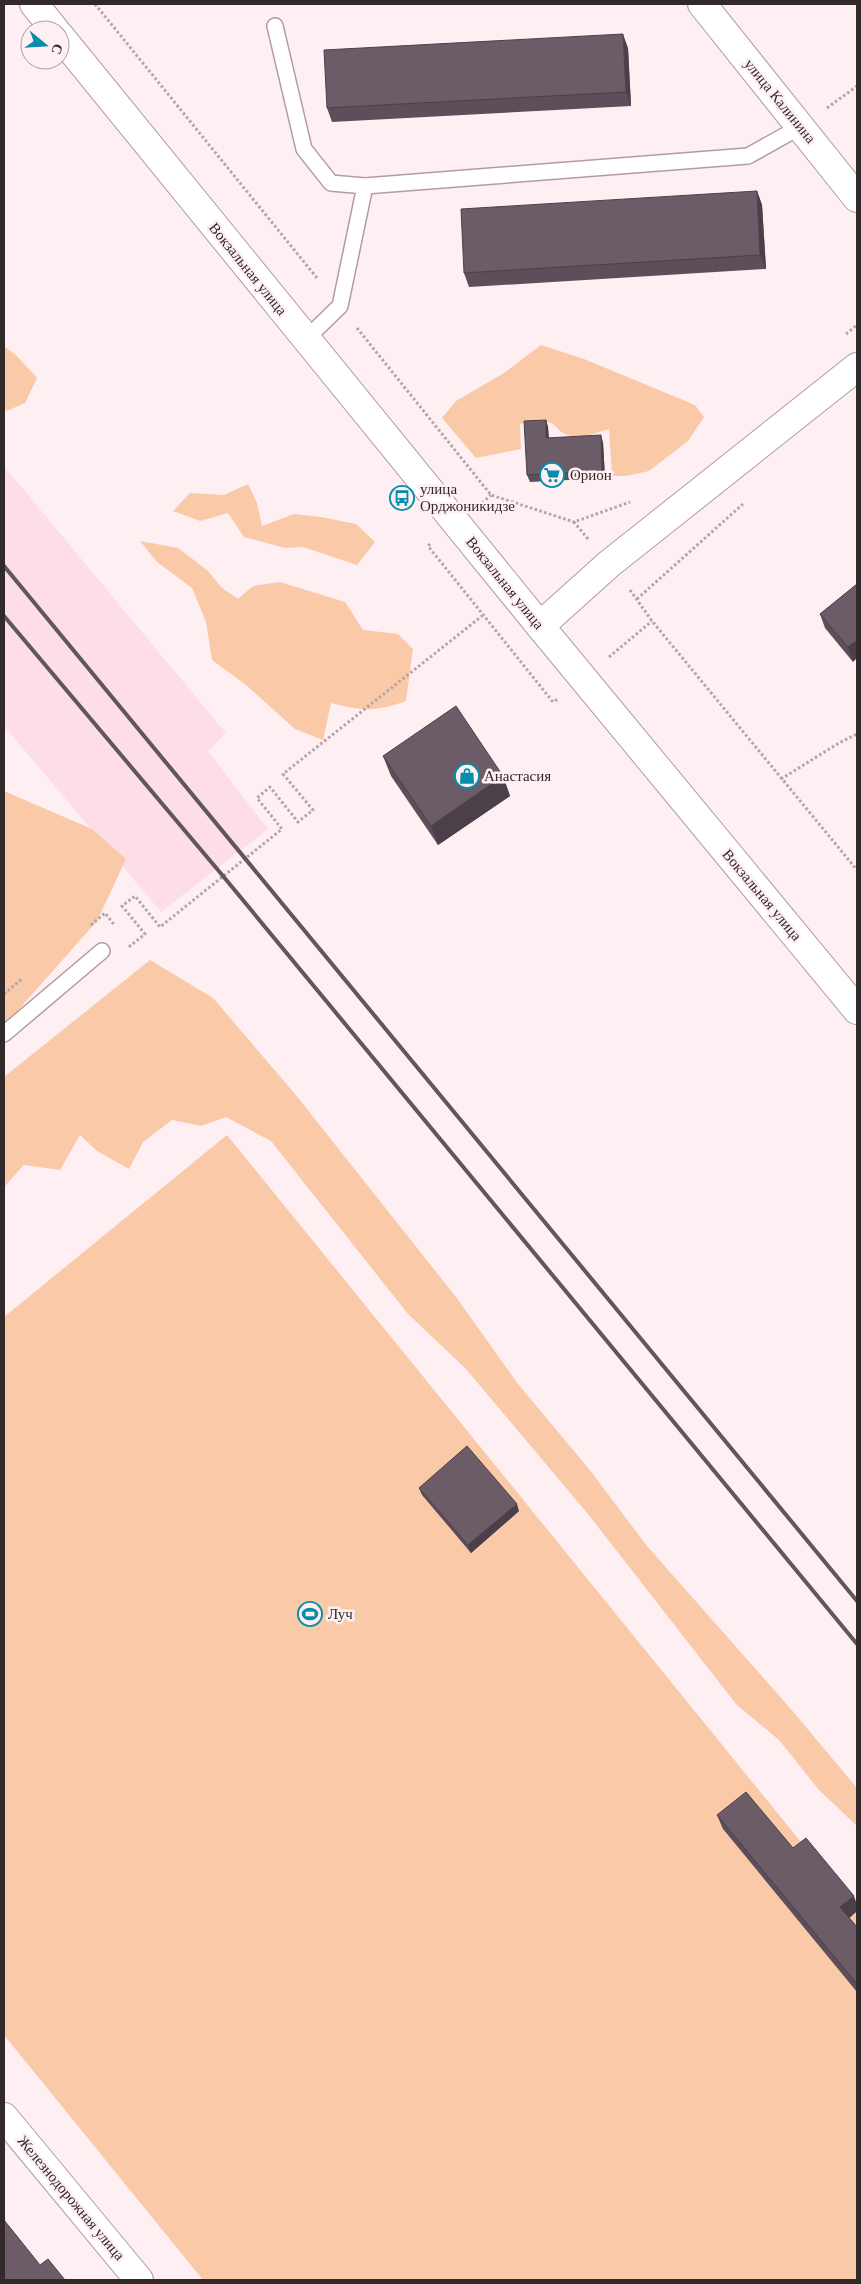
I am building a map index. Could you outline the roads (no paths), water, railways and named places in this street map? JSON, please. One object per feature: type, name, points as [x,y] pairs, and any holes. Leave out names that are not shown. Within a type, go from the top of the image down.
[{"type":"street","points":[[34,4],[47,20]]},
{"type":"street","name":"улица Калинина","points":[[702,4],[857,198]]},
{"type":"street","name":"Вокзальная улица","points":[[70,48],[305,340],[857,1010]]},
{"type":"street","points":[[540,626],[609,564],[857,367]]},
{"type":"street","name":"Железнодорожная улица","points":[[4,2117],[139,2280]]},
{"type":"lane","points":[[275,26],[304,149],[332,183],[365,186],[748,156],[800,127]]},
{"type":"lane","points":[[305,340],[340,306],[365,186]]},
{"type":"lane","points":[[4,1034],[102,951]]},
{"type":"railway","points":[[4,566],[857,1601]]},
{"type":"railway","points":[[4,616],[223,876],[857,1644]]},
{"type":"place","name":"Орион","points":[[552,475]]},
{"type":"place","name":"улица Орджоникидзе","points":[[402,498]]},
{"type":"place","name":"Анастасия","points":[[467,776]]},
{"type":"place","name":"Луч","points":[[310,1614]]}]
